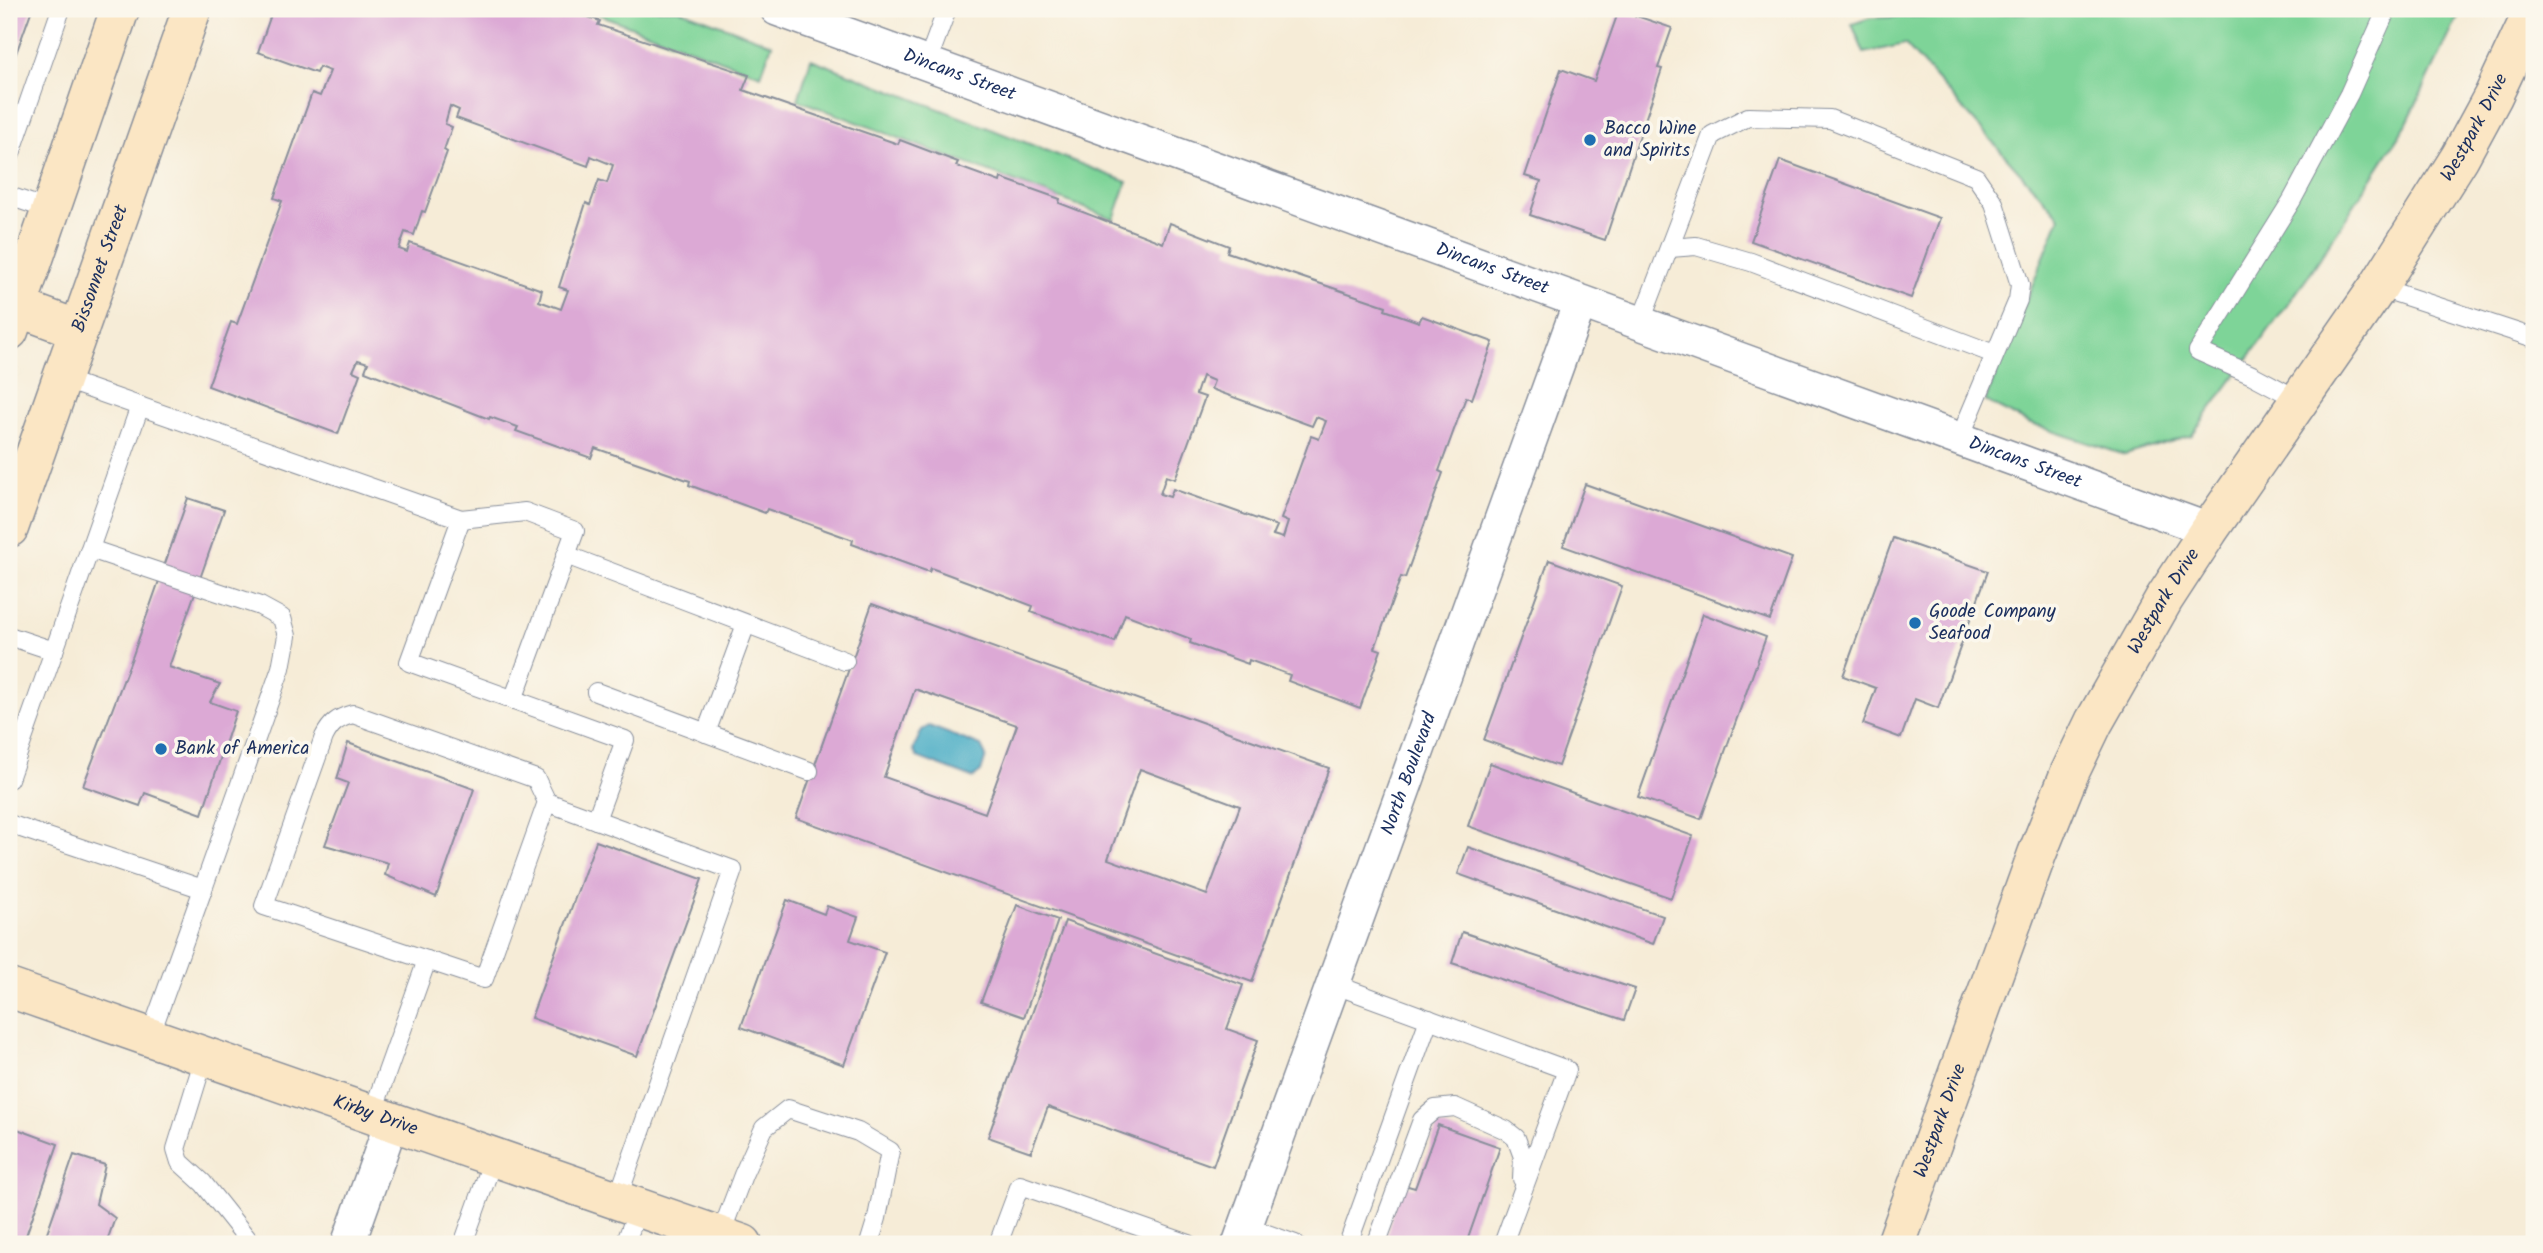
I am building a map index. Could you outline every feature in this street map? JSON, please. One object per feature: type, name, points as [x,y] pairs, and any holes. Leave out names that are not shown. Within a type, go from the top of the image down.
[{"type":"main road","points":[[79,330],[11,314],[120,9]]},
{"type":"main road","name":"Bissonnet Street","points":[[9,528],[192,9]]},
{"type":"main road","name":"Westpark Drive","points":[[1896,1244],[2037,855],[2070,772],[2094,722],[2138,643],[2208,530],[2378,287],[2460,157],[2493,96],[2533,9]]},
{"type":"main road","name":"Kirby Drive","points":[[9,988],[732,1240]]},
{"type":"street","name":"Dincans Street","points":[[777,9],[2208,530]]},
{"type":"street","name":"North Boulevard","points":[[1242,1235],[1580,302]]},
{"type":"street","points":[[348,1244],[382,1117]]},
{"type":"lane","points":[[9,159],[61,9]]},
{"type":"lane","points":[[927,63],[947,9]]},
{"type":"lane","points":[[2299,400],[2252,375],[2197,351],[2292,200],[2349,93],[2387,9]]},
{"type":"lane","points":[[1640,324],[1712,135],[1748,117],[1830,119],[1976,177],[1994,203],[2020,285],[2018,300],[1959,440]]},
{"type":"lane","points":[[9,196],[50,209]]},
{"type":"lane","points":[[1671,248],[1696,246],[1751,262],[1994,354]]},
{"type":"lane","points":[[2378,287],[2534,338]]},
{"type":"lane","points":[[62,379],[461,519],[525,512],[575,531],[513,699]]},
{"type":"lane","points":[[9,779],[140,406]]},
{"type":"lane","points":[[461,519],[409,662],[625,740],[596,820]]},
{"type":"lane","points":[[90,549],[260,606],[282,618],[287,636],[281,668],[150,1036]]},
{"type":"lane","points":[[566,555],[845,661]]},
{"type":"lane","points":[[706,733],[746,624]]},
{"type":"lane","points":[[9,636],[54,652]]},
{"type":"lane","points":[[596,692],[810,771]]},
{"type":"lane","points":[[547,802],[484,979],[264,906],[324,737],[330,725],[353,714],[536,779],[547,802],[733,870],[628,1203],[625,1244]]},
{"type":"lane","points":[[9,824],[203,889]]},
{"type":"lane","points":[[382,1117],[427,960]]},
{"type":"lane","points":[[1333,985],[1567,1070],[1503,1244]]},
{"type":"lane","points":[[1348,1244],[1429,1019]]},
{"type":"lane","points":[[205,1055],[176,1149],[180,1162],[203,1183],[247,1242]]},
{"type":"lane","points":[[1373,1244],[1377,1242],[1422,1120],[1435,1109],[1455,1107],[1506,1130],[1516,1138],[1522,1157],[1522,1193]]},
{"type":"lane","points":[[732,1240],[743,1175],[764,1128],[788,1109],[858,1132],[890,1151],[869,1244]]},
{"type":"lane","points":[[463,1244],[494,1157]]},
{"type":"lane","points":[[998,1244],[1020,1185],[1189,1244]]},
{"type":"lane","points":[[1242,1235],[1295,1244]]},
{"type":"green space","points":[[584,9],[678,9],[772,44],[761,75]]},
{"type":"green space","points":[[2124,9],[2462,9],[2406,125],[2307,278],[2191,436],[2125,455],[2028,423],[1985,401],[2060,217],[1905,44],[1864,53],[1852,24],[1870,18]]},
{"type":"green space","points":[[811,59],[1127,182],[1114,219],[798,100]]},
{"type":"water","points":[[929,726],[981,746],[986,756],[981,772],[973,778],[917,757],[913,750],[922,730]]},
{"type":"building","points":[[9,9],[32,9],[9,73]]},
{"type":"building","points":[[273,9],[564,9],[600,21],[598,25],[749,75],[743,90],[898,144],[900,140],[958,162],[956,166],[1000,182],[1001,178],[1060,199],[1059,203],[1163,243],[1170,223],[1229,246],[1227,252],[1386,306],[1385,310],[1419,322],[1422,316],[1493,342],[1472,399],[1466,397],[1439,471],[1443,473],[1405,578],[1401,577],[1375,648],[1381,650],[1360,708],[1288,681],[1290,675],[1249,660],[1248,664],[1190,643],[1191,639],[1125,614],[1115,642],[1031,612],[1033,606],[931,568],[929,572],[852,544],[853,540],[767,509],[765,513],[689,485],[690,481],[595,448],[591,458],[516,431],[518,427],[490,417],[489,419],[365,371],[368,363],[358,360],[353,371],[360,374],[338,434],[208,386],[231,322],[237,324],[282,201],[274,198],[312,93],[320,96],[330,71],[319,67],[316,73],[258,52]],"holes":[[[450,106],[459,110],[456,118],[588,166],[591,156],[613,165],[607,183],[599,180],[590,205],[586,203],[559,287],[568,290],[561,309],[539,301],[542,290],[410,243],[407,252],[399,249],[405,232],[414,235],[447,152],[444,150],[452,127],[445,124]],[[1202,376],[1214,381],[1211,389],[1312,426],[1316,417],[1326,421],[1319,439],[1311,436],[1281,519],[1288,522],[1283,538],[1273,535],[1277,526],[1173,489],[1170,497],[1160,494],[1166,476],[1175,479],[1205,397],[1196,394]]]},
{"type":"building","points":[[1619,10],[1672,28],[1658,68],[1662,69],[1605,240],[1530,215],[1541,181],[1525,176],[1561,69],[1594,81]]},
{"type":"building","points":[[1780,160],[1940,218],[1911,298],[1751,241]]},
{"type":"building","points":[[1585,484],[1792,558],[1770,620],[1563,546]]},
{"type":"building","name":"Bank of America","points":[[188,498],[224,510],[169,667],[220,684],[210,702],[236,711],[202,814],[145,793],[140,806],[83,786],[133,655]]},
{"type":"building","name":"Goode Company Seafood","points":[[1893,538],[1988,571],[1938,708],[1915,699],[1901,738],[1863,724],[1876,688],[1843,676]]},
{"type":"building","points":[[1549,560],[1622,586],[1558,766],[1484,740]]},
{"type":"building","points":[[872,604],[1329,768],[1252,982],[796,818]],"holes":[[[915,689],[1017,725],[985,813],[884,777]],[[1140,769],[1240,806],[1207,895],[1108,859]]]},
{"type":"building","points":[[1703,614],[1766,637],[1701,819],[1638,797]]},
{"type":"building","points":[[348,743],[474,789],[436,897],[385,875],[388,863],[325,845],[348,783],[337,779]]},
{"type":"building","points":[[1490,763],[1693,836],[1671,898],[1468,826]]},
{"type":"building","points":[[596,841],[702,879],[637,1056],[531,1018]]},
{"type":"building","points":[[1468,847],[1663,916],[1653,944],[1458,874]]},
{"type":"building","points":[[787,900],[824,914],[827,906],[858,917],[850,940],[885,952],[844,1065],[741,1027]]},
{"type":"building","points":[[1017,905],[1058,920],[1024,1017],[981,1002]]},
{"type":"building","points":[[1065,921],[1243,985],[1227,1029],[1258,1040],[1213,1166],[1048,1107],[1031,1152],[988,1137]]},
{"type":"building","points":[[1462,932],[1635,989],[1624,1020],[1452,963]]},
{"type":"building","points":[[1438,1125],[1500,1147],[1466,1244],[1384,1244],[1401,1184],[1415,1188]]},
{"type":"building","points":[[9,1126],[58,1144],[23,1244],[9,1244]]},
{"type":"building","points":[[74,1155],[105,1165],[96,1204],[115,1218],[106,1244],[43,1244]]},
{"type":"place","name":"Bacco Wine and Spirits","points":[[1590,140]]},
{"type":"place","name":"Goode Company Seafood","points":[[1915,623]]},
{"type":"place","name":"Bank of America","points":[[161,749]]}]
